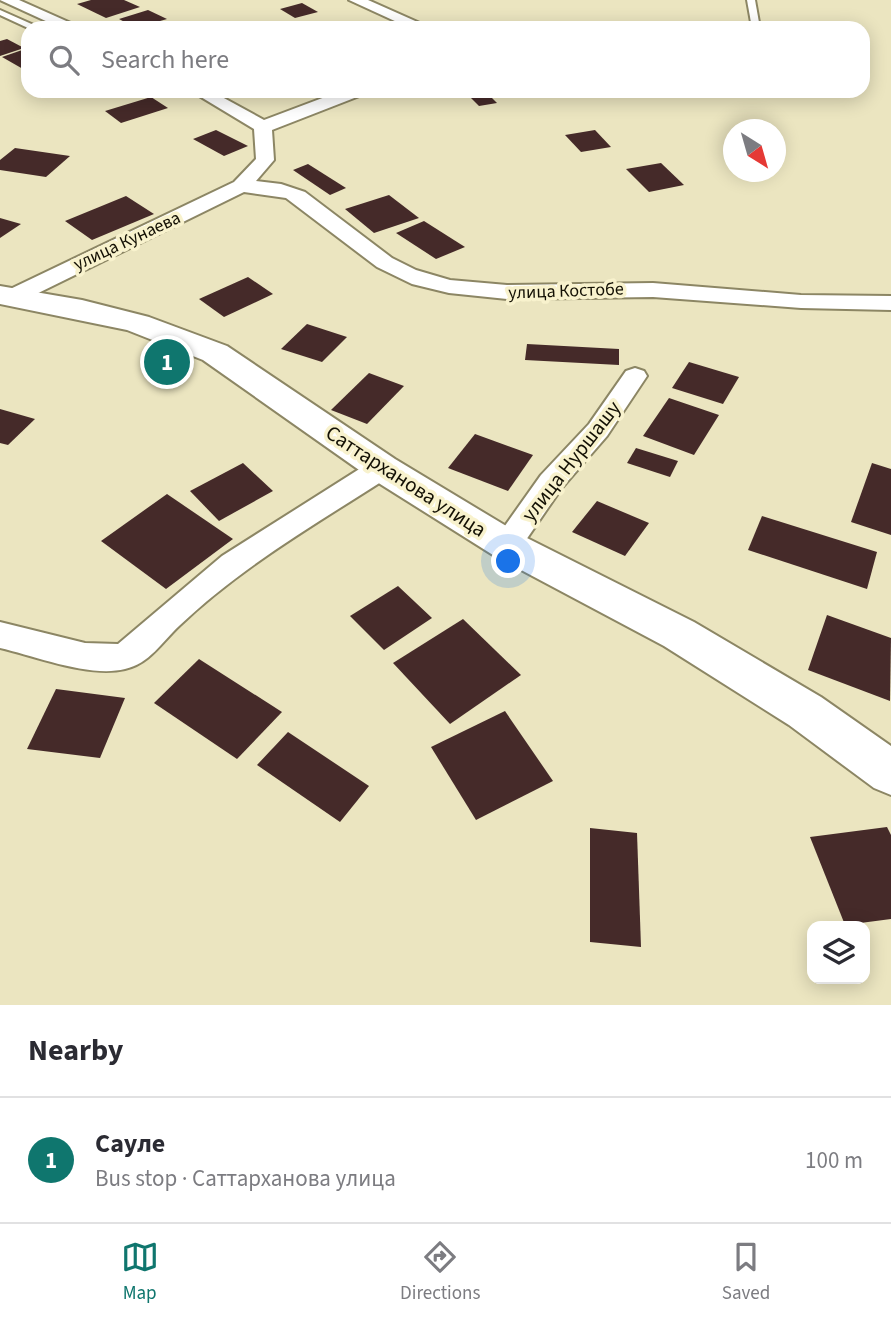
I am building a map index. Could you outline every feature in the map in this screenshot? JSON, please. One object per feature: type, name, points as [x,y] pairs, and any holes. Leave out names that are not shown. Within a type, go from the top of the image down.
[{"type":"street","points":[[7,0],[57,21]]},
{"type":"street","points":[[356,0],[406,21]]},
{"type":"street","points":[[211,98],[263,128],[338,98]]},
{"type":"street","name":"улица Кунаева","points":[[6,296],[241,186],[265,160],[263,128]]},
{"type":"street","name":"улица Кунаева","points":[[241,186],[269,188]]},
{"type":"street","name":"улица Костобе","points":[[269,188],[293,194],[306,201],[382,261],[417,278],[454,288],[493,294],[652,289],[767,301],[891,303]]},
{"type":"street","name":"Саттарханова улица","points":[[6,296],[155,327],[215,353],[382,468],[507,545],[679,634],[805,711],[891,773]]},
{"type":"street","name":"улица Нуршашу","points":[[507,545],[551,482],[598,430],[635,376]]},
{"type":"street","points":[[0,635],[85,656],[123,657],[140,646],[167,618],[232,564],[382,468]]},
{"type":"lane","points":[[751,0],[754,21]]},
{"type":"lane","points":[[0,12],[21,22]]},
{"type":"building","points":[[91,0],[124,0],[140,7],[106,18],[77,4]]},
{"type":"building","points":[[302,3],[318,12],[295,18],[280,9]]},
{"type":"building","points":[[148,10],[167,19],[123,21],[119,19]]},
{"type":"building","points":[[7,39],[21,46],[21,49],[0,56],[0,41]]},
{"type":"building","points":[[21,50],[21,68],[2,57]]},
{"type":"building","points":[[148,98],[153,98],[168,108],[121,123],[105,111]]},
{"type":"building","points":[[471,98],[492,98],[497,103],[479,106]]},
{"type":"building","points":[[216,130],[248,146],[224,156],[193,139]]},
{"type":"building","points":[[595,130],[611,147],[581,152],[565,135]]},
{"type":"building","points":[[15,148],[70,156],[46,177],[0,170],[0,160]]},
{"type":"building","points":[[661,163],[684,185],[649,192],[626,169]]},
{"type":"building","points":[[308,164],[346,188],[330,195],[293,170]]},
{"type":"building","points":[[389,195],[419,218],[374,233],[345,209]]},
{"type":"building","points":[[126,196],[154,214],[92,240],[65,221]]},
{"type":"building","points":[[0,218],[21,224],[0,238]]},
{"type":"building","points":[[424,221],[465,247],[436,259],[396,233]]},
{"type":"building","points":[[248,277],[273,294],[224,317],[199,299]]},
{"type":"building","points":[[307,324],[347,337],[322,362],[281,349]]},
{"type":"building","points":[[527,344],[619,349],[619,365],[525,360]]},
{"type":"building","points":[[689,362],[739,377],[723,404],[672,388]]},
{"type":"building","points":[[369,373],[404,386],[367,424],[331,410]]},
{"type":"building","points":[[669,398],[719,415],[694,455],[643,436]]},
{"type":"building","points":[[0,409],[35,419],[8,445],[0,443]]},
{"type":"building","points":[[475,434],[533,455],[508,491],[448,468]]},
{"type":"building","points":[[636,448],[678,461],[670,477],[627,463]]},
{"type":"building","points":[[243,463],[273,491],[219,521],[190,491]]},
{"type":"building","points":[[872,463],[891,469],[891,535],[851,522]]},
{"type":"building","points":[[167,494],[233,539],[166,589],[101,541]]},
{"type":"building","points":[[597,501],[649,523],[625,556],[572,532]]},
{"type":"building","points":[[762,516],[877,552],[867,589],[748,550]]},
{"type":"building","points":[[398,586],[432,618],[384,650],[350,616]]},
{"type":"building","points":[[827,615],[891,638],[890,701],[808,670]]},
{"type":"building","points":[[463,619],[521,675],[450,724],[393,663]]},
{"type":"building","points":[[199,659],[282,712],[237,759],[154,703]]},
{"type":"building","points":[[56,689],[125,698],[100,758],[27,749]]},
{"type":"building","points":[[505,711],[553,781],[476,820],[431,747]]},
{"type":"building","points":[[288,732],[369,786],[340,822],[257,765]]},
{"type":"building","points":[[887,827],[891,835],[891,919],[843,921],[810,837]]},
{"type":"building","points":[[590,828],[637,833],[641,947],[590,942]]},
{"type":"place","name":"Сауле","points":[[167,362]]}]
